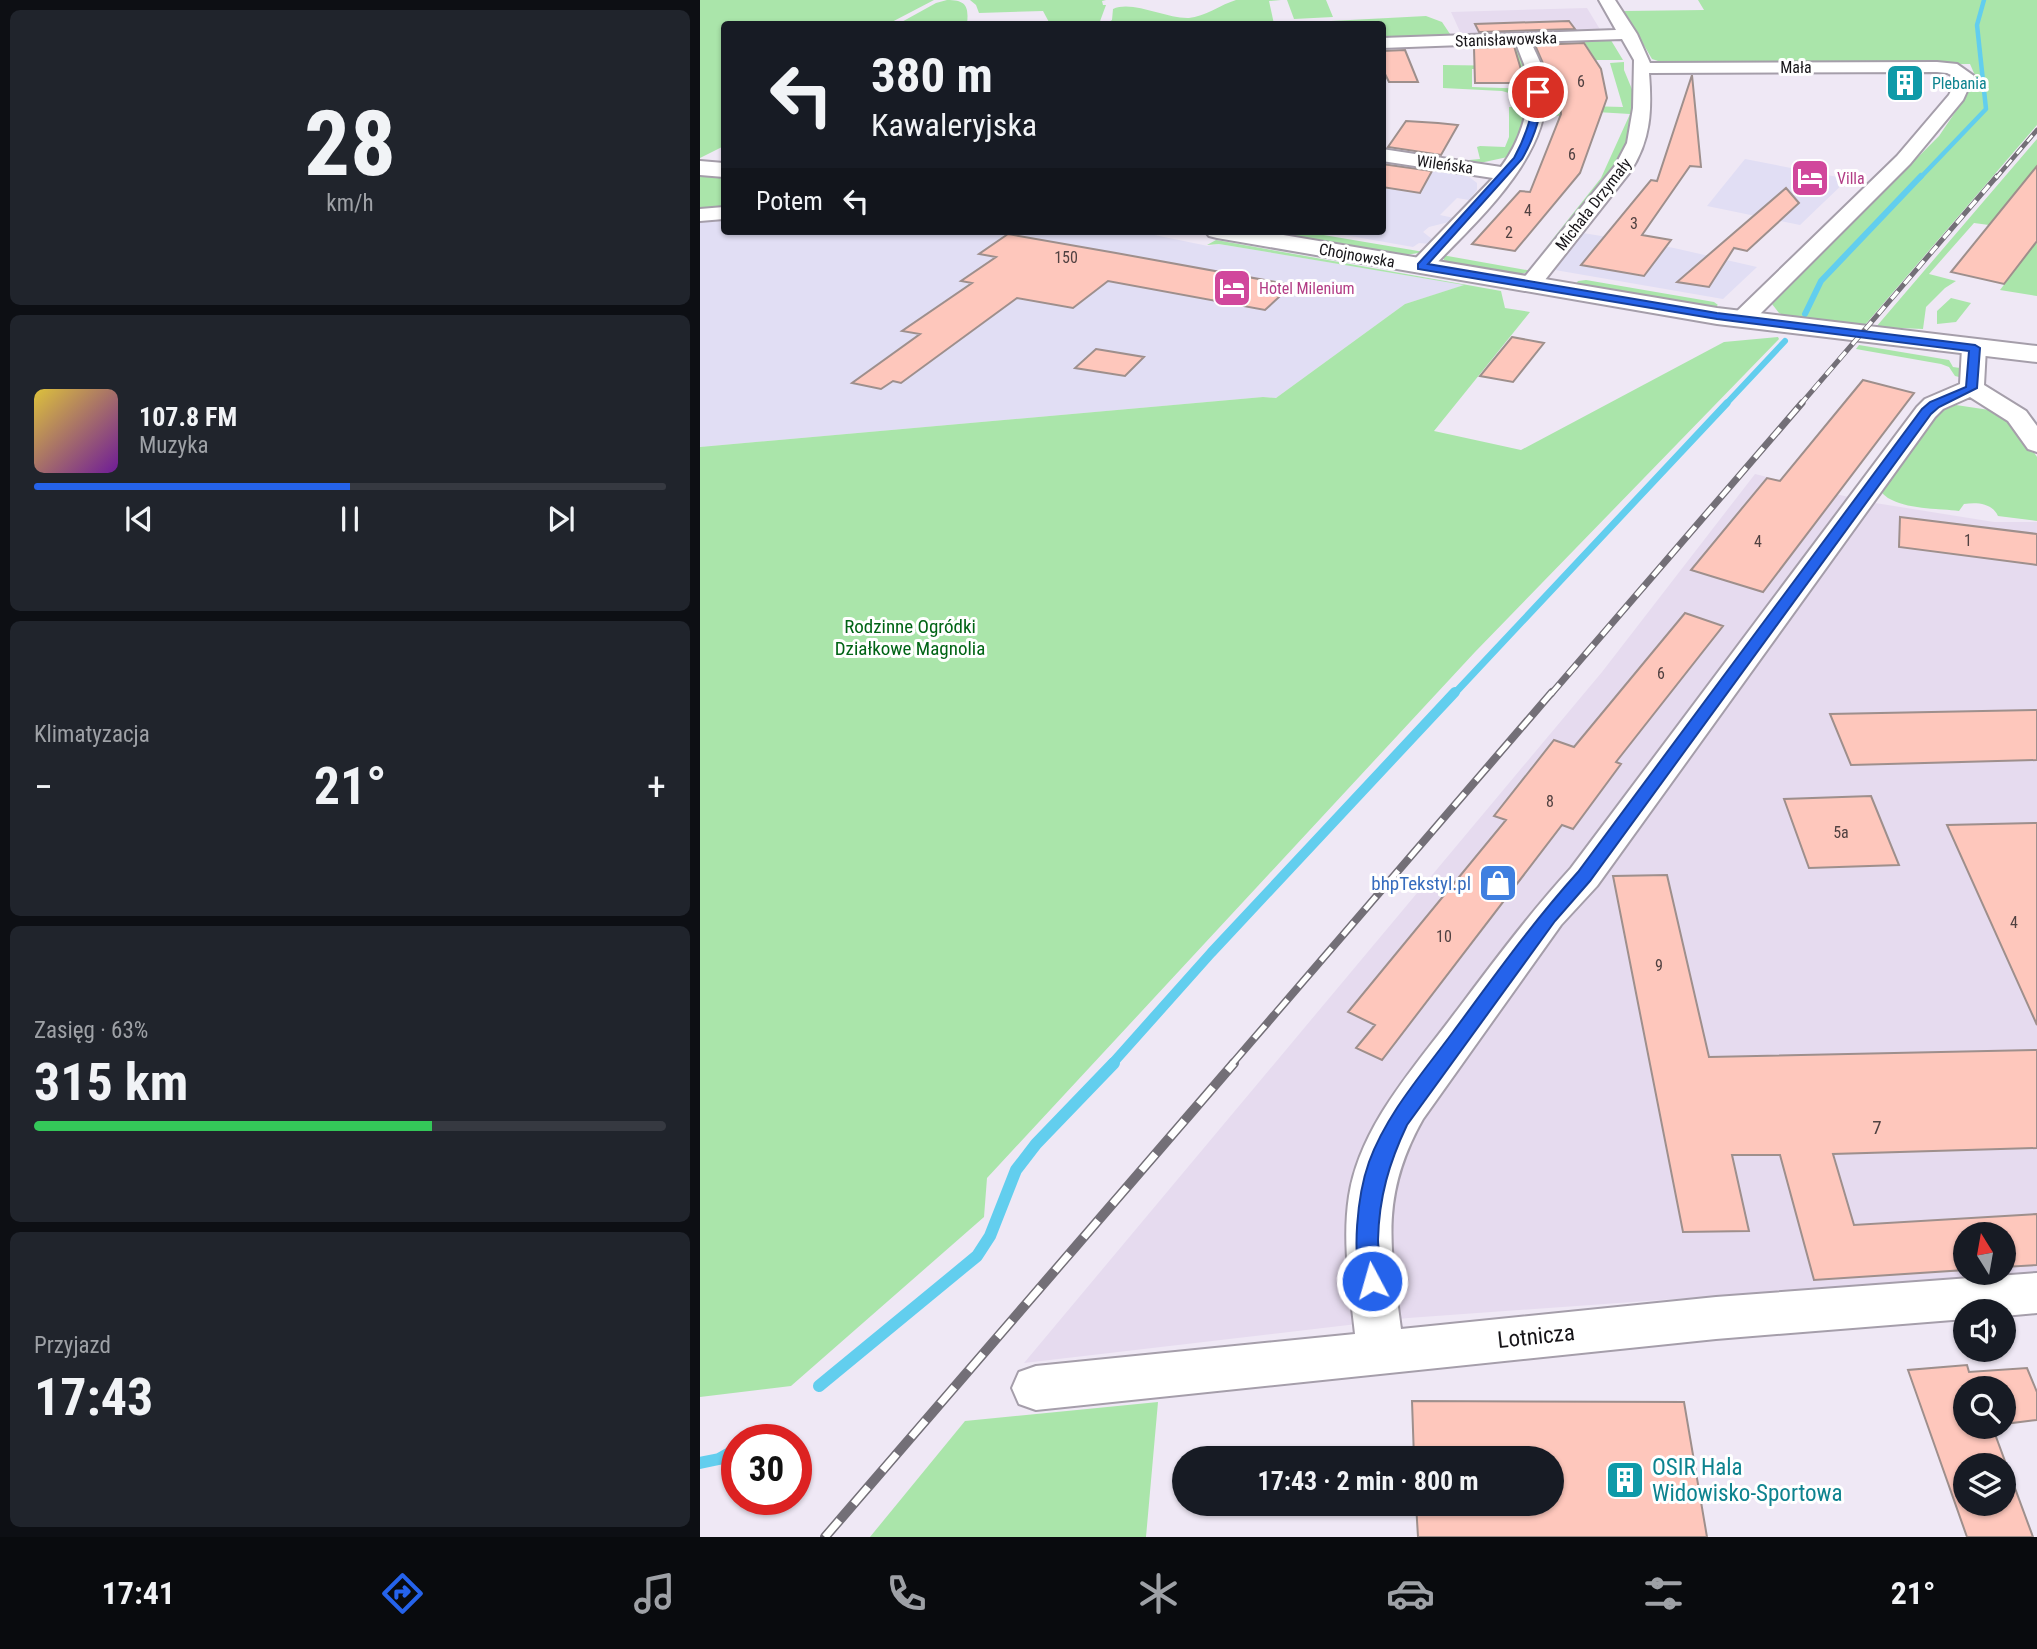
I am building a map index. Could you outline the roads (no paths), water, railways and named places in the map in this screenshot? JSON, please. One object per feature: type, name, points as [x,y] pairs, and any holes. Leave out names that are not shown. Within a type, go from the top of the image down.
[{"type":"main road","points":[[700,168],[721,170]]},
{"type":"main road","name":"Chojnowska","points":[[1240,235],[1729,318],[1973,368],[2037,354]]},
{"type":"street","name":"Michała Drzymały","points":[[1529,285],[1632,155],[1644,119],[1640,70],[1642,61],[1629,34],[1607,0]]},
{"type":"street","name":"Stanisławowska","points":[[1386,43],[1629,34]]},
{"type":"street","points":[[1421,266],[1507,174],[1529,139],[1538,104],[1534,66],[1522,39]]},
{"type":"street","name":"Mała","points":[[1640,70],[1944,70],[1963,73],[1967,79],[1927,135],[1729,318]]},
{"type":"street","name":"Wileńska","points":[[1386,156],[1507,174]]},
{"type":"street","points":[[700,215],[721,213]]},
{"type":"street","points":[[1381,1351],[1368,1250],[1369,1208],[1380,1162],[1399,1120],[1548,916],[1584,877],[1926,412],[1973,368],[2017,416],[2037,444]]},
{"type":"street","name":"Lotnicza","points":[[1036,1388],[1381,1351],[1819,1309],[2037,1293]]},
{"type":"waterway","points":[[1920,178],[1986,109],[1977,25],[1984,0]]},
{"type":"waterway","points":[[1805,314],[1821,281],[1921,176]]},
{"type":"waterway","points":[[1725,405],[1785,341]]},
{"type":"waterway","points":[[1454,694],[1727,403]]},
{"type":"waterway","points":[[1112,1064],[1211,953],[1455,692]]},
{"type":"waterway","points":[[819,1386],[977,1256],[990,1236],[1016,1170],[1036,1144],[1114,1063]]},
{"type":"waterway","points":[[700,1463],[721,1458]]},
{"type":"railway","points":[[1996,178],[2037,130]]},
{"type":"railway","points":[[1800,405],[1997,176]]},
{"type":"railway","points":[[1551,694],[1802,403]]},
{"type":"railway","points":[[1232,1064],[1552,692]]},
{"type":"railway","points":[[825,1537],[1234,1063]]},
{"type":"place","name":"Plebania","points":[[1905,83]]},
{"type":"place","name":"Villa","points":[[1810,178]]},
{"type":"place","name":"Hotel Milenium","points":[[1232,288]]},
{"type":"place","name":"bhpTekstyl.pl","points":[[1498,883]]},
{"type":"place","name":"OSIR Hala Widowisko-Sportowa","points":[[1625,1480]]},
{"type":"park label","name":"Rodzinne Ogródki Działkowe Magnolia","points":[[910,637]]}]
